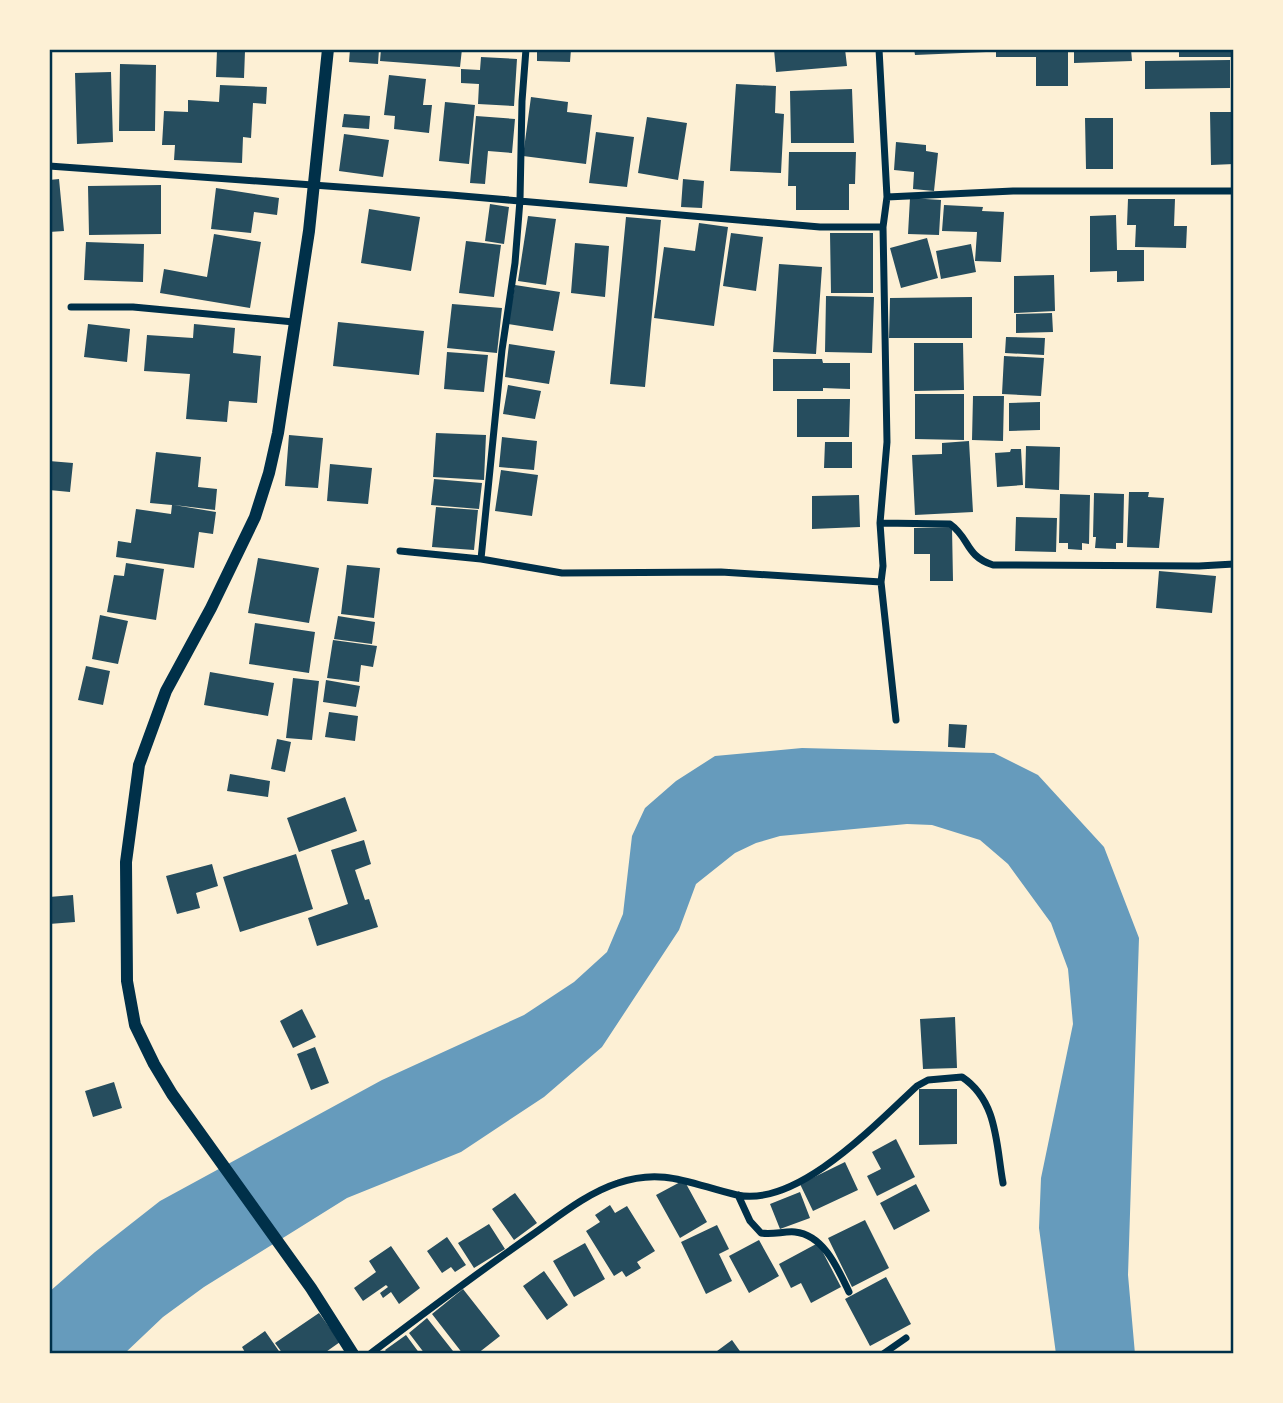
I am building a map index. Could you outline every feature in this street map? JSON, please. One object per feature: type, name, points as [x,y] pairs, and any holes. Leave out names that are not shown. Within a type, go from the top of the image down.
[{"type":"street","points":[[328,49],[309,231],[278,433],[256,517],[166,691],[139,765],[125,862],[127,981],[135,1025],[172,1094],[312,1288],[353,1354]]},
{"type":"street","points":[[481,559],[520,200],[526,49]]},
{"type":"street","points":[[879,49],[887,197],[883,227],[887,442],[880,523],[883,566],[881,582],[896,720]]},
{"type":"street","points":[[49,166],[520,200],[820,227],[883,227]]},
{"type":"street","points":[[887,197],[1013,191],[1234,191]]},
{"type":"street","points":[[71,307],[133,307],[294,322]]},
{"type":"street","points":[[880,523],[950,524],[958,530],[975,556],[993,565],[1234,564]]},
{"type":"street","points":[[400,551],[481,559],[562,573],[721,572],[881,582]]},
{"type":"street","points":[[370,1354],[471,1278],[584,1199],[615,1184],[638,1177],[663,1175],[738,1195],[758,1197],[783,1190],[821,1169],[854,1145],[917,1086],[928,1080],[962,1077],[974,1085],[990,1109],[1003,1183]]},
{"type":"street","points":[[738,1195],[750,1221],[761,1233],[802,1233],[819,1243],[839,1271],[849,1292]]},
{"type":"street","points":[[883,1354],[906,1338]]},
{"type":"water","points":[[802,748],[994,753],[1038,775],[1104,847],[1139,938],[1128,1275],[1135,1354],[1056,1354],[1039,1228],[1041,1178],[1073,1024],[1068,969],[1051,923],[1008,864],[980,840],[932,825],[907,824],[780,836],[735,853],[696,884],[679,930],[602,1047],[544,1097],[461,1152],[347,1198],[204,1287],[163,1317],[124,1354],[49,1354],[49,1292],[160,1201],[382,1080],[524,1015],[574,982],[607,952],[623,914],[632,836],[645,808],[676,781],[715,756]]},
{"type":"building","points":[[350,49],[379,49],[378,64],[349,62]]},
{"type":"building","points":[[381,49],[462,49],[460,67],[380,61]]},
{"type":"building","points":[[537,49],[571,49],[570,62],[537,61]]},
{"type":"building","points":[[774,49],[845,49],[847,66],[776,72]]},
{"type":"building","points":[[914,49],[986,49],[986,52],[915,55]]},
{"type":"building","points":[[996,49],[1068,49],[1068,86],[1036,86],[1036,57],[996,57]]},
{"type":"building","points":[[1074,49],[1131,49],[1132,61],[1074,63]]},
{"type":"building","points":[[1179,49],[1234,49],[1234,57],[1179,57]]},
{"type":"building","points":[[217,50],[245,51],[244,78],[216,77]]},
{"type":"building","points":[[481,57],[517,59],[514,106],[478,104],[479,84],[461,83],[461,69],[480,70]]},
{"type":"building","points":[[1230,60],[1230,88],[1145,89],[1145,61]]},
{"type":"building","points":[[120,64],[156,65],[155,131],[119,131]]},
{"type":"building","points":[[111,72],[113,142],[77,144],[75,73]]},
{"type":"building","points":[[389,75],[426,79],[423,105],[432,105],[429,133],[394,129],[395,116],[384,115]]},
{"type":"building","points":[[736,84],[776,86],[775,113],[784,114],[781,173],[730,171]]},
{"type":"building","points":[[220,85],[267,87],[266,104],[253,103],[251,138],[243,137],[242,163],[174,160],[175,145],[162,145],[164,111],[188,112],[188,100],[219,102]]},
{"type":"building","points":[[852,89],[854,143],[791,143],[790,91]]},
{"type":"building","points":[[531,97],[568,102],[567,112],[592,115],[586,164],[523,156]]},
{"type":"building","points":[[445,102],[475,105],[469,164],[439,161]]},
{"type":"building","points":[[1210,112],[1234,112],[1234,164],[1211,165]]},
{"type":"building","points":[[344,114],[370,116],[369,129],[342,127]]},
{"type":"building","points":[[476,116],[515,119],[512,153],[488,151],[485,184],[470,183]]},
{"type":"building","points":[[647,117],[687,123],[678,180],[638,173]]},
{"type":"building","points":[[1085,118],[1113,118],[1113,169],[1086,169]]},
{"type":"building","points":[[596,132],[634,137],[627,187],[589,183]]},
{"type":"building","points":[[344,134],[389,140],[383,177],[339,171]]},
{"type":"building","points":[[896,142],[926,145],[926,151],[938,153],[934,191],[913,189],[914,172],[894,170]]},
{"type":"building","points":[[789,152],[856,152],[855,184],[849,184],[849,210],[796,210],[796,186],[788,186]]},
{"type":"building","points":[[59,179],[64,231],[49,232],[49,180]]},
{"type":"building","points":[[683,179],[704,181],[702,208],[681,207]]},
{"type":"building","points":[[161,185],[161,234],[89,235],[88,186]]},
{"type":"building","points":[[216,188],[279,198],[277,215],[254,212],[251,233],[211,229]]},
{"type":"building","points":[[910,198],[941,200],[939,235],[908,234]]},
{"type":"building","points":[[1128,199],[1175,199],[1174,226],[1187,226],[1186,248],[1135,247],[1136,225],[1127,225]]},
{"type":"building","points":[[490,204],[509,207],[504,244],[485,241]]},
{"type":"building","points":[[944,205],[983,207],[982,211],[1004,212],[1001,262],[975,261],[977,232],[942,231]]},
{"type":"building","points":[[369,209],[420,217],[411,271],[361,263]]},
{"type":"building","points":[[1116,215],[1117,250],[1144,250],[1144,281],[1117,282],[1117,271],[1090,272],[1090,216]]},
{"type":"building","points":[[528,216],[556,219],[546,285],[518,281]]},
{"type":"building","points":[[626,217],[661,220],[645,387],[610,384]]},
{"type":"building","points":[[699,223],[728,227],[714,326],[654,318],[664,247],[695,251]]},
{"type":"building","points":[[731,233],[763,237],[756,291],[723,286]]},
{"type":"building","points":[[830,233],[873,233],[873,293],[831,293]]},
{"type":"building","points":[[214,234],[261,242],[250,308],[160,293],[164,269],[207,277]]},
{"type":"building","points":[[927,238],[938,278],[901,288],[890,248]]},
{"type":"building","points":[[466,241],[501,245],[494,297],[459,293]]},
{"type":"building","points":[[86,242],[144,244],[143,282],[84,280]]},
{"type":"building","points":[[575,243],[609,246],[605,297],[571,293]]},
{"type":"building","points":[[971,244],[976,272],[941,279],[936,251]]},
{"type":"building","points":[[779,264],[822,267],[816,354],[773,352]]},
{"type":"building","points":[[1054,275],[1055,311],[1014,313],[1014,276]]},
{"type":"building","points":[[515,285],[560,292],[553,331],[508,324]]},
{"type":"building","points":[[826,296],[874,297],[872,353],[825,352]]},
{"type":"building","points":[[972,297],[972,338],[889,338],[890,298]]},
{"type":"building","points":[[452,304],[502,308],[497,353],[447,348]]},
{"type":"building","points":[[1052,313],[1053,332],[1016,333],[1016,314]]},
{"type":"building","points":[[338,322],[424,331],[419,375],[333,366]]},
{"type":"building","points":[[88,324],[130,329],[127,362],[84,357]]},
{"type":"building","points":[[194,324],[235,328],[233,353],[261,356],[257,403],[229,401],[227,422],[186,419],[190,374],[144,371],[147,335],[193,338]]},
{"type":"building","points":[[1006,337],[1045,338],[1044,355],[1005,353]]},
{"type":"building","points":[[914,343],[963,343],[964,390],[914,391]]},
{"type":"building","points":[[509,344],[555,351],[549,384],[505,377]]},
{"type":"building","points":[[447,352],[488,355],[484,392],[444,389]]},
{"type":"building","points":[[1004,356],[1044,358],[1041,396],[1002,394]]},
{"type":"building","points":[[773,359],[822,359],[823,363],[850,363],[850,389],[773,391]]},
{"type":"building","points":[[508,385],[541,391],[535,419],[503,414]]},
{"type":"building","points":[[915,394],[964,394],[964,440],[915,439]]},
{"type":"building","points":[[973,396],[1004,396],[1003,441],[972,440]]},
{"type":"building","points":[[797,399],[850,399],[849,437],[797,437]]},
{"type":"building","points":[[1040,402],[1040,430],[1009,431],[1009,403]]},
{"type":"building","points":[[436,433],[486,435],[484,480],[433,477]]},
{"type":"building","points":[[289,435],[323,438],[318,488],[285,486]]},
{"type":"building","points":[[502,437],[537,441],[534,470],[499,467]]},
{"type":"building","points":[[969,441],[973,512],[915,515],[912,455],[942,454],[942,443]]},
{"type":"building","points":[[825,442],[852,442],[852,468],[824,468]]},
{"type":"building","points":[[1026,446],[1060,447],[1059,490],[1025,488]]},
{"type":"building","points":[[1011,449],[1021,449],[1023,485],[997,487],[995,453],[1010,452]]},
{"type":"building","points":[[156,452],[201,457],[198,487],[217,489],[215,510],[174,505],[216,512],[213,534],[199,532],[194,568],[116,557],[118,541],[131,543],[136,509],[171,514],[172,505],[150,503]]},
{"type":"building","points":[[49,461],[73,463],[70,492],[49,490]]},
{"type":"building","points":[[330,464],[372,468],[368,504],[327,501]]},
{"type":"building","points":[[501,470],[538,475],[532,516],[495,511]]},
{"type":"building","points":[[434,479],[482,483],[479,509],[431,505]]},
{"type":"building","points":[[1129,492],[1149,492],[1148,497],[1164,498],[1159,548],[1127,547]]},
{"type":"building","points":[[1094,493],[1124,494],[1123,543],[1116,543],[1116,549],[1095,548]]},
{"type":"building","points":[[1060,494],[1090,495],[1089,544],[1082,543],[1082,550],[1068,549],[1068,543],[1059,543]]},
{"type":"building","points":[[859,495],[860,527],[812,529],[812,496]]},
{"type":"building","points":[[436,507],[478,510],[474,550],[432,547]]},
{"type":"building","points":[[1016,517],[1057,518],[1056,552],[1015,551]]},
{"type":"building","points":[[952,527],[953,581],[930,581],[930,554],[914,554],[914,528]]},
{"type":"building","points":[[258,558],[319,568],[309,623],[248,613]]},
{"type":"building","points":[[126,563],[164,569],[156,620],[107,612],[114,575],[124,576]]},
{"type":"building","points":[[347,565],[380,568],[374,618],[341,614]]},
{"type":"building","points":[[1159,571],[1216,576],[1212,613],[1156,608]]},
{"type":"building","points":[[100,615],[128,621],[118,664],[92,659]]},
{"type":"building","points":[[338,616],[375,622],[372,644],[334,639]]},
{"type":"building","points":[[255,623],[315,632],[309,673],[249,664]]},
{"type":"building","points":[[333,640],[377,646],[373,667],[361,665],[359,682],[327,678]]},
{"type":"building","points":[[86,666],[110,671],[103,705],[78,700]]},
{"type":"building","points":[[210,672],[274,683],[268,716],[204,705]]},
{"type":"building","points":[[293,678],[319,681],[312,740],[286,738]]},
{"type":"building","points":[[326,680],[360,686],[356,707],[323,702]]},
{"type":"building","points":[[329,712],[358,716],[355,741],[325,737]]},
{"type":"building","points":[[949,724],[967,725],[965,748],[948,747]]},
{"type":"building","points":[[277,739],[291,742],[285,772],[271,769]]},
{"type":"building","points":[[230,774],[270,781],[268,797],[227,791]]},
{"type":"building","points":[[345,797],[357,831],[299,852],[287,818]]},
{"type":"building","points":[[364,840],[371,864],[355,870],[365,900],[369,899],[378,927],[317,946],[308,918],[348,904],[331,850]]},
{"type":"building","points":[[296,854],[313,909],[240,932],[223,877]]},
{"type":"building","points":[[212,864],[218,886],[196,893],[200,908],[177,914],[166,876]]},
{"type":"building","points":[[73,895],[75,922],[49,924],[49,897]]},
{"type":"building","points":[[302,1009],[316,1037],[293,1048],[280,1021]]},
{"type":"building","points":[[955,1017],[957,1068],[923,1069],[920,1019]]},
{"type":"building","points":[[315,1047],[329,1083],[311,1090],[297,1054]]},
{"type":"building","points":[[114,1082],[122,1108],[93,1117],[85,1091]]},
{"type":"building","points":[[919,1089],[957,1089],[957,1144],[919,1145]]},
{"type":"building","points":[[896,1139],[915,1177],[877,1196],[867,1176],[881,1169],[872,1152]]},
{"type":"building","points":[[845,1162],[858,1190],[813,1211],[800,1184]]},
{"type":"building","points":[[684,1180],[707,1222],[680,1238],[656,1195]]},
{"type":"building","points":[[916,1184],[930,1211],[894,1230],[880,1203]]},
{"type":"building","points":[[800,1192],[810,1218],[780,1229],[770,1204]]},
{"type":"building","points":[[515,1193],[537,1223],[514,1240],[492,1209]]},
{"type":"building","points":[[610,1205],[615,1213],[627,1206],[655,1251],[637,1262],[641,1268],[626,1277],[622,1271],[614,1276],[586,1231],[600,1222],[595,1215]]},
{"type":"building","points":[[865,1220],[889,1268],[852,1287],[828,1238]]},
{"type":"building","points":[[489,1224],[505,1249],[474,1268],[458,1243]]},
{"type":"building","points":[[717,1225],[729,1249],[719,1254],[732,1281],[706,1294],[681,1242]]},
{"type":"building","points":[[447,1237],[466,1265],[455,1272],[451,1267],[442,1273],[427,1251]]},
{"type":"building","points":[[759,1240],[779,1276],[749,1293],[729,1256]]},
{"type":"building","points":[[585,1243],[605,1279],[574,1297],[553,1261]]},
{"type":"building","points":[[818,1243],[841,1287],[811,1303],[801,1283],[791,1288],[779,1264]]},
{"type":"building","points":[[391,1246],[420,1288],[399,1304],[391,1292],[383,1298],[380,1293],[388,1287],[386,1285],[363,1301],[354,1288],[376,1272],[369,1261]]},
{"type":"building","points":[[544,1271],[568,1305],[547,1320],[523,1286]]},
{"type":"building","points":[[886,1277],[911,1324],[870,1346],[845,1299]]},
{"type":"building","points":[[463,1289],[500,1336],[477,1354],[463,1354],[432,1314]]},
{"type":"building","points":[[319,1313],[340,1342],[323,1354],[283,1354],[275,1343]]},
{"type":"building","points":[[427,1318],[453,1351],[449,1354],[425,1354],[409,1333]]},
{"type":"building","points":[[265,1331],[281,1354],[246,1354],[242,1347]]},
{"type":"building","points":[[406,1335],[420,1354],[388,1354],[385,1350]]},
{"type":"building","points":[[732,1340],[742,1354],[713,1354]]}]
